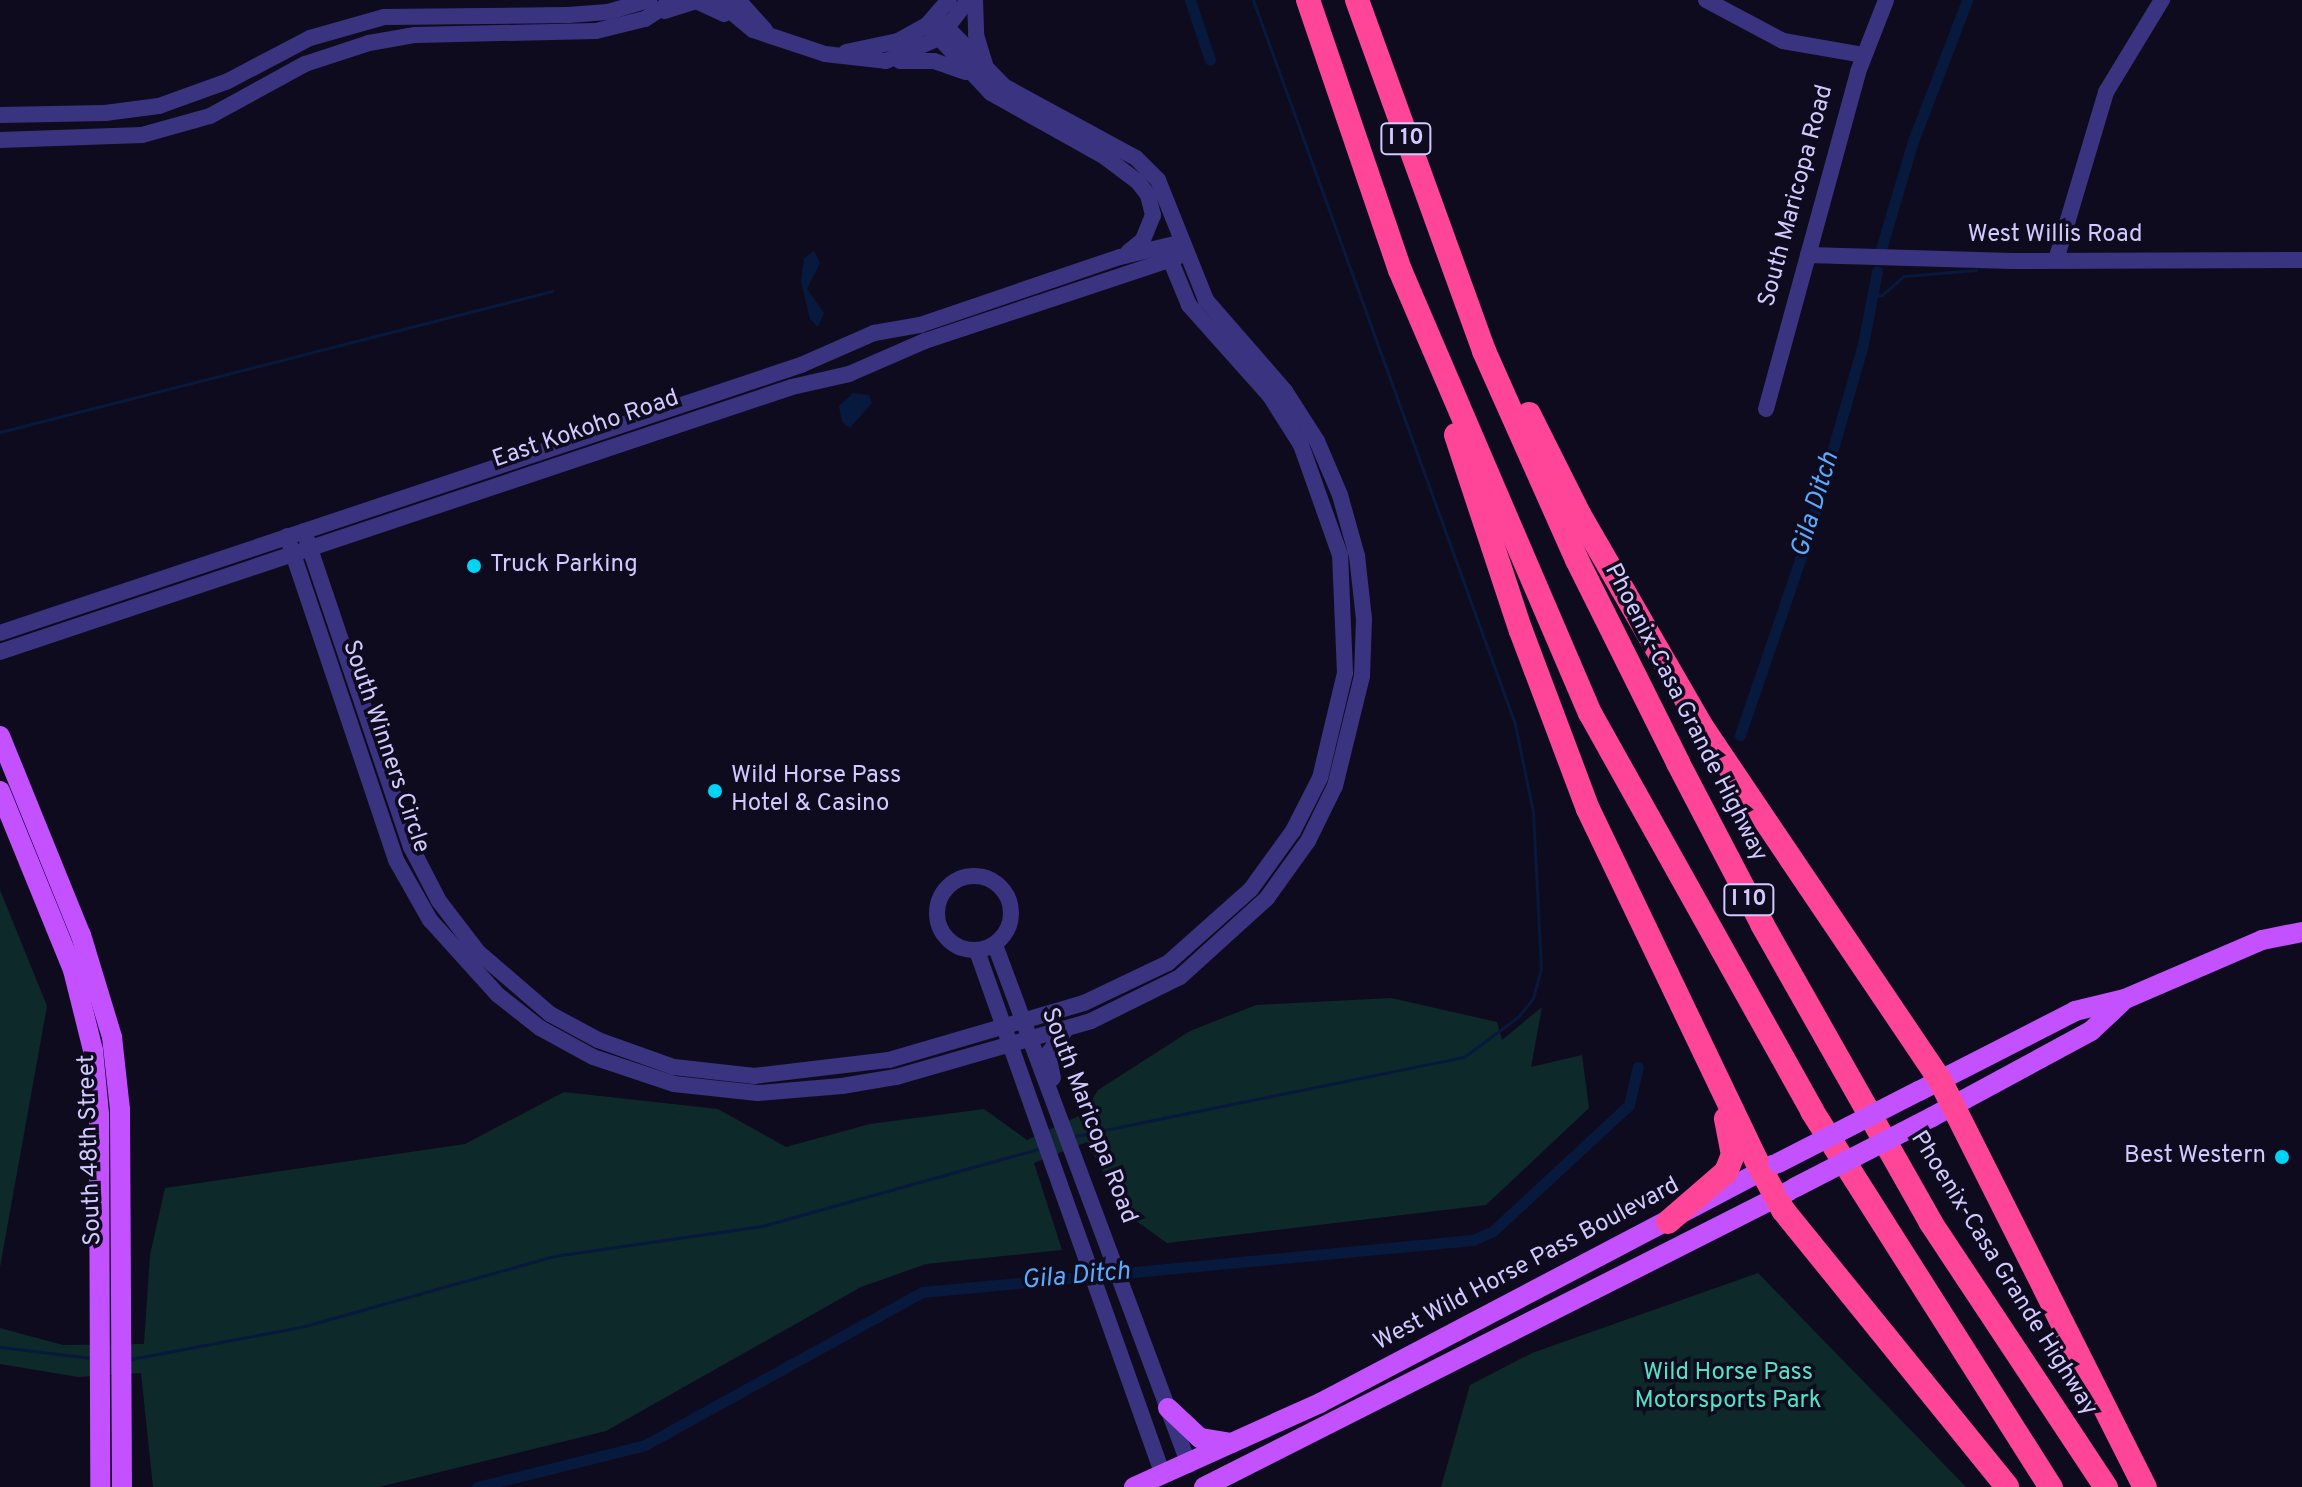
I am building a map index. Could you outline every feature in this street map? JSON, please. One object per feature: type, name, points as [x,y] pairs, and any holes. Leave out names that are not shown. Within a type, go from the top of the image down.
[{"type":"highway","name":"I 10","points":[[1308,0],[1400,270],[1590,713],[1812,1111],[2051,1487]]},
{"type":"highway","name":"Phoenix-Casa Grande Highway","points":[[1357,0],[1484,351],[1577,560],[1762,924],[1931,1223],[2106,1487]]},
{"type":"highway","points":[[1400,270],[1521,631],[1588,809],[1706,1060],[1785,1193],[2007,1487]]},
{"type":"highway","points":[[1458,277],[1579,514],[1668,671],[1929,1086],[2145,1487]]},
{"type":"highway","points":[[1668,1222],[1713,1188],[1733,1155],[1706,1060]]},
{"type":"main road","name":"South 48th Street","points":[[0,736],[81,935],[112,1037],[120,1109],[122,1487]]},
{"type":"main road","name":"South 48th Street","points":[[0,791],[73,970],[93,1050],[99,1113],[100,1487]]},
{"type":"main road","points":[[2125,999],[2209,958],[2302,932]]},
{"type":"main road","name":"West Wild Horse Pass Boulevard","points":[[1134,1487],[1165,1481],[1189,1465],[2075,1011],[2125,999]]},
{"type":"main road","name":"West Wild Horse Pass Boulevard","points":[[1201,1487],[1942,1112],[2091,1031],[2125,999]]},
{"type":"main road","points":[[1168,1408],[1200,1438],[1236,1443]]},
{"type":"main road","name":"South Maricopa Road","points":[[1189,1465],[1201,1487]]},
{"type":"street","points":[[0,115],[83,114],[172,102],[228,81],[295,45],[339,28],[401,15],[568,15],[647,0]]},
{"type":"street","points":[[645,19],[674,0]]},
{"type":"street","points":[[717,0],[742,20]]},
{"type":"street","points":[[738,0],[769,35]]},
{"type":"street","points":[[825,54],[898,41],[938,27],[949,0]]},
{"type":"street","points":[[886,61],[938,27],[968,0]]},
{"type":"street","points":[[975,0],[981,53],[1005,87]]},
{"type":"street","points":[[1706,0],[1783,41],[1863,55]]},
{"type":"street","name":"South Maricopa Road","points":[[1766,409],[1863,55],[1886,0]]},
{"type":"street","points":[[2056,260],[2106,92],[2162,0]]},
{"type":"street","points":[[0,140],[120,139],[197,120],[305,64],[369,43],[415,35],[576,33],[645,19],[696,1],[769,35],[825,54],[886,61],[934,61],[973,75]]},
{"type":"street","points":[[938,27],[973,75],[1011,107],[1105,157],[1138,182],[1148,195],[1153,215],[1143,240],[1120,257]]},
{"type":"street","name":"South Winners Circle","points":[[304,531],[411,847],[439,901],[478,952],[550,1014],[637,1055],[674,1067],[823,1080],[842,1086],[896,1077],[1067,1028],[1129,1006],[1180,977],[1224,942],[1287,870],[1335,786],[1362,676],[1364,619],[1317,441],[1261,360],[1206,300],[1158,180],[1136,158],[1005,87],[938,27]]},
{"type":"street","points":[[295,45],[305,64]]},
{"type":"street","points":[[83,114],[83,140]]},
{"type":"street","name":"East Kokoho Road","points":[[0,652],[805,382],[860,371],[917,344],[1185,248]]},
{"type":"street","name":"South Winners Circle","points":[[287,536],[396,860],[430,920],[470,967],[540,1028],[593,1057],[646,1077],[758,1093],[823,1080],[840,1068],[1023,1023],[1122,988],[1168,963],[1213,928],[1272,860],[1320,778],[1336,727],[1347,615],[1341,530],[1301,445],[1270,396],[1189,305],[1167,253]]},
{"type":"street","name":"East Kokoho Road","points":[[0,633],[817,359],[874,333],[912,326],[1120,257],[1167,253]]},
{"type":"street","name":"West Willis Road","points":[[1808,255],[2056,260],[2302,260]]},
{"type":"street","points":[[912,326],[917,344]]},
{"type":"street","points":[[665,409],[671,427]]},
{"type":"street","points":[[1272,860],[1287,870]]},
{"type":"street","points":[[967,876],[992,880],[1009,900],[1010,925],[995,945],[977,951],[955,946],[937,922],[945,890],[967,876]]},
{"type":"street","name":"South Maricopa Road","points":[[995,945],[1062,1127],[1112,1248],[1189,1465]]},
{"type":"street","name":"South Maricopa Road","points":[[977,951],[1165,1481]]},
{"type":"street","points":[[1062,1127],[1062,1105],[1048,1054],[1067,1028]]},
{"type":"street","points":[[840,1068],[842,1086]]},
{"type":"green space","points":[[0,890],[47,1006],[0,1267]]},
{"type":"green space","points":[[1391,998],[1497,1022],[1502,1040],[1542,1007],[1531,1067],[1582,1055],[1589,1108],[1486,1205],[1167,1243],[1125,1213],[1087,1142],[1034,1163],[1062,1250],[926,1264],[861,1287],[606,1431],[379,1487],[153,1487],[141,1373],[78,1377],[0,1364],[0,1328],[63,1345],[144,1344],[150,1255],[165,1188],[465,1144],[564,1092],[718,1109],[786,1147],[870,1124],[984,1109],[1027,1140],[1083,1114],[1098,1090],[1190,1031],[1256,1005]]},
{"type":"green space","name":"Wild Horse Pass Motorsports Park","points":[[1758,1273],[1966,1487],[1441,1487],[1470,1385],[1532,1353]]},
{"type":"water","points":[[814,251],[820,263],[807,289],[824,313],[818,327],[810,319],[801,282],[804,258]]},
{"type":"water","points":[[853,393],[869,395],[872,403],[850,428],[842,422],[839,406]]},
{"type":"waterway","points":[[1190,0],[1210,60]]},
{"type":"waterway","points":[[1075,1136],[1464,1057],[1519,1016],[1533,998],[1541,969],[1533,812],[1515,724],[1253,0]]},
{"type":"waterway","name":"Gila Ditch","points":[[1881,249],[1913,141],[1967,0]]},
{"type":"waterway","points":[[1872,296],[1882,295],[1904,276],[1976,270]]},
{"type":"waterway","name":"Gila Ditch","points":[[1740,735],[1808,536],[1863,344],[1877,271]]},
{"type":"waterway","points":[[0,432],[552,291]]},
{"type":"waterway","name":"Gila Ditch","points":[[477,1487],[645,1445],[922,1292],[1473,1240],[1493,1231],[1629,1105],[1638,1067]]},
{"type":"waterway","points":[[131,1359],[305,1326],[554,1256],[762,1226],[1041,1148]]},
{"type":"waterway","points":[[0,1347],[91,1358]]},
{"type":"place","name":"Truck Parking","points":[[474,566]]},
{"type":"place","name":"Wild Horse Pass Hotel & Casino","points":[[715,791]]},
{"type":"place","name":"Best Western","points":[[2282,1157]]}]
